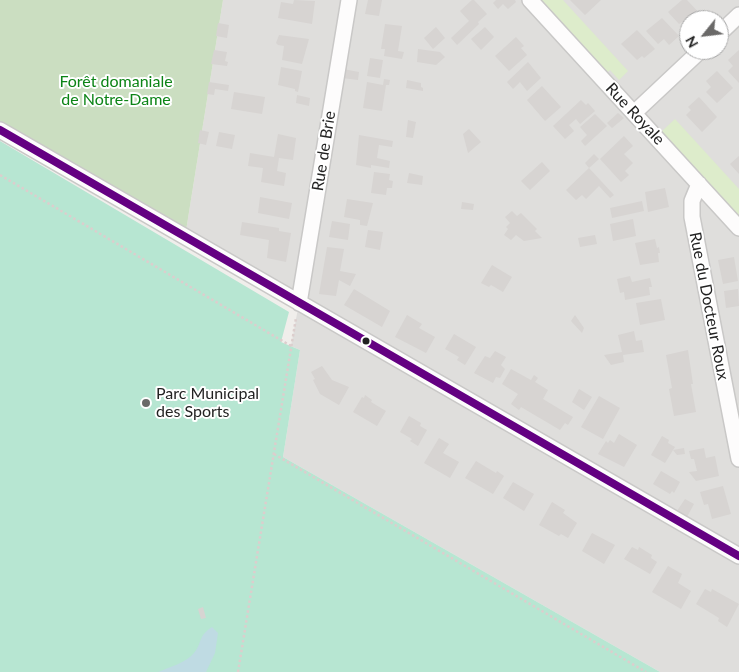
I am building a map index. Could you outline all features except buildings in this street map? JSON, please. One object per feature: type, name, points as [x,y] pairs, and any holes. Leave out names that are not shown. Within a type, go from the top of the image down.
[{"type":"street","name":"Rue de Brie","points":[[299,303],[349,0]]},
{"type":"street","name":"Rue Royale","points":[[530,0],[739,228]]},
{"type":"street","points":[[729,24],[739,15]]},
{"type":"street","points":[[634,113],[691,60]]},
{"type":"street","points":[[0,130],[739,556]]},
{"type":"street","name":"Rue du Docteur Roux","points":[[699,184],[692,201],[692,217],[739,459]]},
{"type":"path","points":[[0,175],[291,346]]},
{"type":"path","points":[[238,672],[296,320]]},
{"type":"path","points":[[274,454],[646,672]]},
{"type":"shaded area","points":[[223,0],[739,0],[739,672],[660,672],[283,457],[300,350],[291,346],[299,303],[185,237]]},
{"type":"green space","name":"Forêt domaniale de Notre-Dame","points":[[0,0],[223,0],[185,237],[0,130]]},
{"type":"green space","points":[[538,0],[563,0],[628,71],[619,80],[610,70],[606,74]]},
{"type":"green space","points":[[675,119],[739,189],[739,218],[661,132]]},
{"type":"green space","name":"Parc Municipal des Sports","points":[[0,141],[289,312],[281,342],[300,350],[283,457],[660,672],[0,672]]},
{"type":"water","points":[[212,627],[218,633],[215,653],[206,672],[158,672],[191,656],[197,649],[204,634]]},
{"type":"transit line","points":[[0,130],[739,556]]},
{"type":"place","name":"Parc Municipal des Sports","points":[[146,403]]}]
